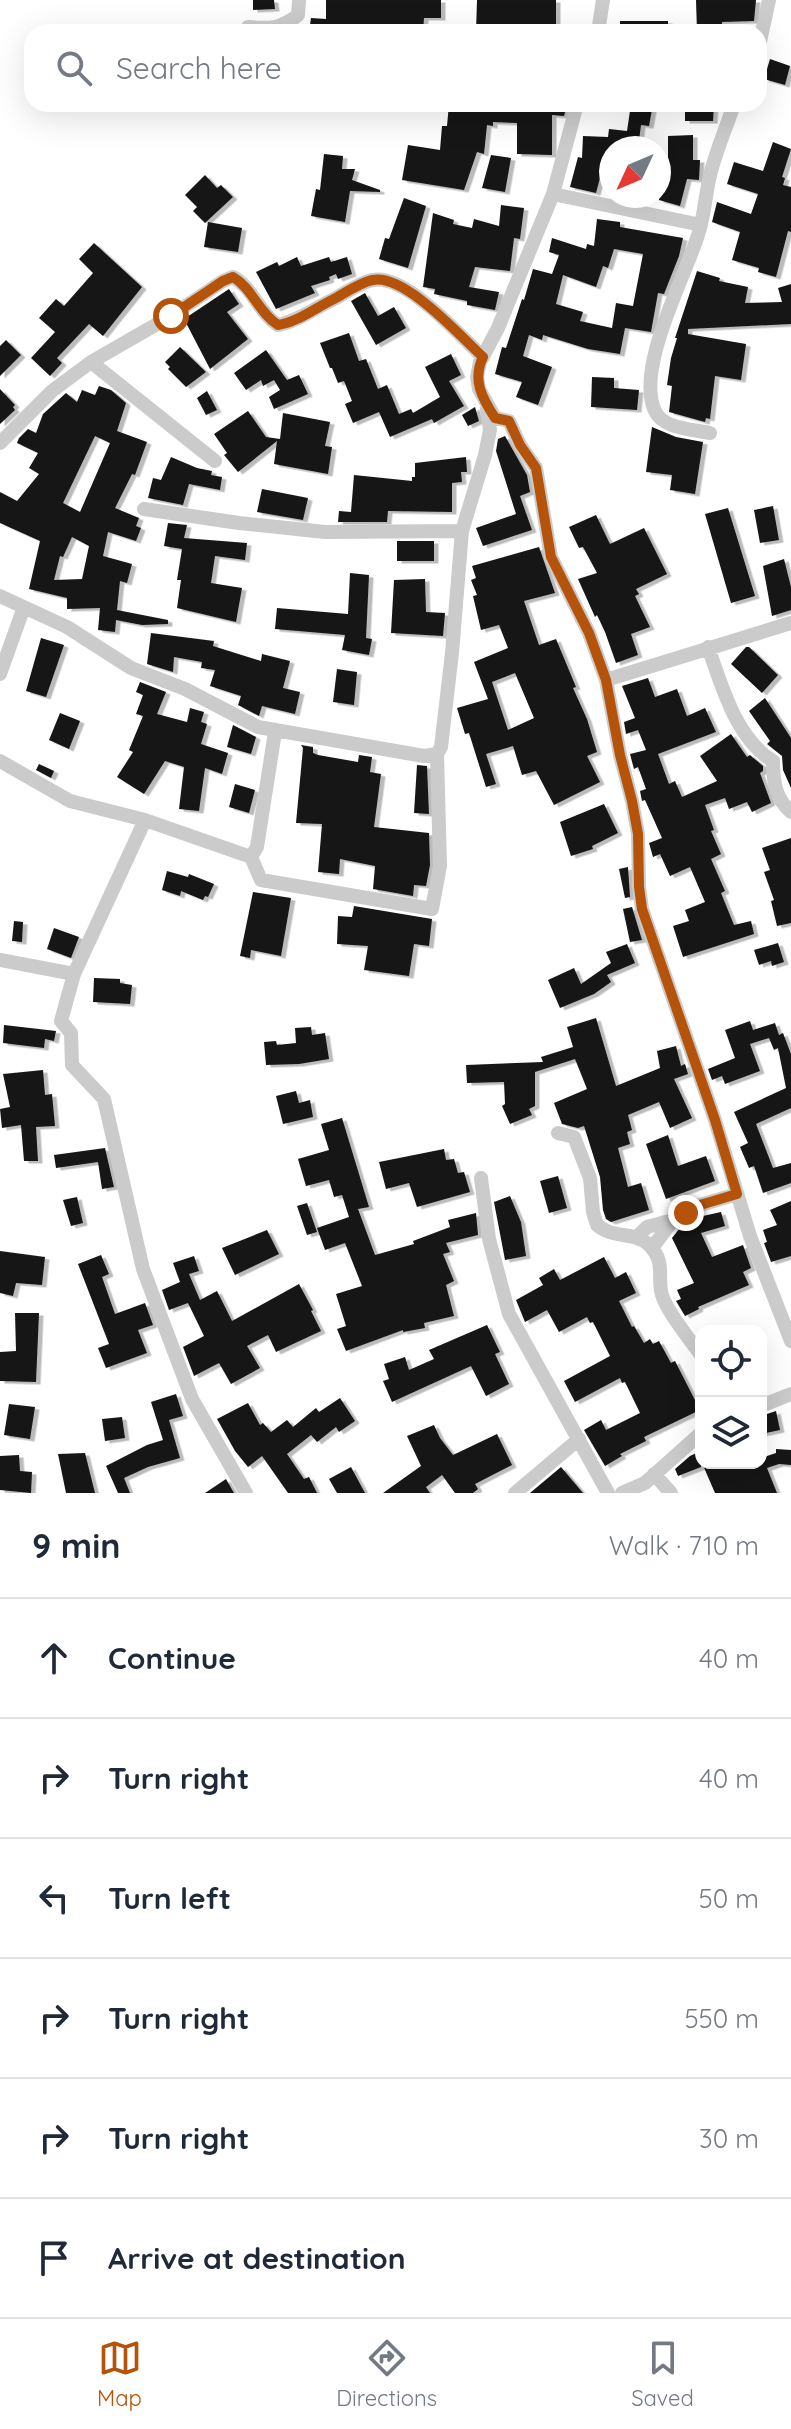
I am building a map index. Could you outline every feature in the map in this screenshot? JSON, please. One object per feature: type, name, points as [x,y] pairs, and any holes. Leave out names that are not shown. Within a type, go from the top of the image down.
[{"type":"street","points":[[286,24],[298,15],[299,0]]},
{"type":"street","points":[[599,24],[603,0]]},
{"type":"street","points":[[764,24],[769,0]]},
{"type":"street","points":[[575,112],[553,194],[477,377],[495,418],[509,421],[520,445],[536,468],[551,557],[589,633],[606,680],[634,812],[642,909],[715,1120],[737,1194],[791,1341]]},
{"type":"street","points":[[710,433],[670,425],[661,420],[651,401],[654,352],[701,225],[709,179],[731,112]]},
{"type":"street","points":[[553,194],[701,225]]},
{"type":"street","points":[[0,443],[52,391],[91,362],[233,277],[242,283],[269,319],[278,325],[291,323],[374,279],[391,282],[412,292],[483,357]]},
{"type":"street","points":[[91,362],[215,461]]},
{"type":"street","points":[[0,761],[70,801],[145,820],[251,857],[261,880],[432,909],[440,866],[437,754],[441,747],[452,653],[462,531],[490,430],[487,405]]},
{"type":"street","points":[[462,531],[478,505]]},
{"type":"street","points":[[144,509],[325,532],[462,531]]},
{"type":"street","points":[[0,596],[67,627],[131,668],[185,689],[258,727],[424,756],[437,754]]},
{"type":"street","points":[[0,674],[24,607]]},
{"type":"street","points":[[606,680],[791,623]]},
{"type":"street","points":[[708,647],[729,704],[758,752],[773,761],[773,783],[781,801],[791,812]]},
{"type":"street","points":[[251,857],[257,847],[275,732]]},
{"type":"street","points":[[145,820],[74,974],[61,1021],[71,1033],[72,1065],[104,1099],[143,1269],[192,1399],[246,1493]]},
{"type":"street","points":[[0,960],[74,974]]},
{"type":"street","points":[[558,1133],[574,1137],[590,1178],[597,1225],[610,1233],[637,1237],[652,1248],[662,1270],[661,1293],[695,1347]]},
{"type":"street","points":[[481,1178],[489,1239],[509,1314],[608,1493]]},
{"type":"street","points":[[637,1237],[647,1227],[673,1220],[700,1205],[737,1194]]},
{"type":"street","points":[[652,1248],[673,1220]]},
{"type":"street","points":[[767,1404],[791,1394]]},
{"type":"street","points":[[622,1493],[645,1483],[695,1438]]},
{"type":"street","points":[[515,1493],[579,1439]]},
{"type":"street","points":[[654,1474],[671,1493]]},
{"type":"building","points":[[253,0],[274,0],[275,9],[253,10]]},
{"type":"building","points":[[326,0],[441,0],[441,18],[424,18],[424,24],[310,24],[311,18],[326,19]]},
{"type":"building","points":[[477,0],[556,0],[556,24],[476,24]]},
{"type":"building","points":[[696,0],[756,0],[754,21],[697,24]]},
{"type":"building","points":[[620,21],[668,21],[668,24],[620,24]]},
{"type":"building","points":[[770,59],[790,66],[785,85],[767,80]]},
{"type":"building","points":[[448,112],[565,112],[564,116],[552,115],[552,155],[517,154],[517,123],[493,122],[493,126],[487,125],[484,154],[477,152],[464,190],[402,180],[408,145],[440,150],[442,126],[447,126]]},
{"type":"building","points":[[630,112],[652,112],[649,126],[641,125],[640,136],[608,136],[609,129],[627,131]]},
{"type":"building","points":[[685,112],[714,112],[713,121],[685,121]]},
{"type":"building","points":[[693,135],[693,160],[700,160],[699,180],[687,179],[680,206],[671,203],[671,136],[668,136]]},
{"type":"building","points":[[583,136],[599,137],[596,193],[570,187],[578,157],[582,158]]},
{"type":"building","points":[[773,142],[791,149],[782,177],[785,178],[783,185],[791,187],[791,232],[788,231],[776,277],[732,260],[740,232],[712,222],[717,202],[751,214],[758,194],[727,184],[734,162],[763,171]]},
{"type":"building","points":[[324,154],[343,156],[342,169],[355,169],[352,180],[380,190],[350,191],[345,222],[311,216],[316,189],[320,190]]},
{"type":"building","points":[[491,155],[511,158],[505,192],[482,188]]},
{"type":"building","points":[[205,175],[217,188],[221,185],[233,197],[205,223],[193,211],[197,207],[185,195]]},
{"type":"building","points":[[404,198],[426,206],[408,268],[379,259],[385,238],[389,239]]},
{"type":"building","points":[[501,205],[524,208],[520,239],[514,238],[510,271],[475,267],[469,287],[499,292],[495,310],[467,305],[467,301],[434,294],[435,289],[423,287],[433,213],[454,220],[453,224],[472,228],[474,219],[499,226]]},
{"type":"building","points":[[597,219],[620,222],[620,227],[683,238],[664,294],[658,293],[651,332],[625,328],[620,354],[588,349],[543,335],[542,340],[529,335],[523,356],[552,367],[538,405],[516,397],[522,382],[495,374],[502,347],[506,348],[533,269],[552,274],[559,255],[549,252],[552,238],[586,249],[587,244],[594,246]],"holes":[[[614,249],[643,254],[633,306],[616,303],[612,328],[580,321],[583,312],[556,304],[563,275],[596,287],[603,266],[608,268]]]},
{"type":"building","points":[[208,222],[242,228],[238,252],[204,247]]},
{"type":"building","points":[[94,243],[142,287],[103,336],[89,324],[57,358],[62,363],[50,376],[31,358],[55,332],[39,318],[56,299],[64,306],[93,273],[79,259]]},
{"type":"building","points":[[297,257],[301,266],[329,257],[331,262],[347,257],[352,274],[338,279],[336,274],[329,277],[330,280],[311,286],[315,293],[276,309],[256,272]]},
{"type":"building","points":[[697,271],[720,278],[719,281],[748,287],[745,303],[782,302],[778,288],[791,284],[791,324],[688,329],[688,334],[746,344],[741,380],[715,376],[710,419],[706,418],[705,422],[669,412],[672,386],[667,385],[675,338]]},
{"type":"building","points":[[229,289],[239,304],[227,312],[248,339],[210,369],[184,319]]},
{"type":"building","points":[[365,293],[378,316],[394,307],[406,328],[376,345],[351,301]]},
{"type":"building","points":[[349,333],[359,361],[366,359],[378,389],[387,385],[399,414],[411,409],[413,413],[440,397],[425,367],[451,354],[461,375],[449,381],[464,406],[434,423],[432,419],[390,437],[379,412],[353,423],[345,404],[352,401],[344,381],[338,383],[320,343]]},
{"type":"building","points":[[6,340],[21,355],[0,376],[0,346]]},
{"type":"building","points":[[180,347],[206,372],[186,387],[165,362]]},
{"type":"building","points":[[266,350],[287,380],[299,375],[308,394],[274,409],[269,397],[280,390],[274,380],[263,386],[261,380],[246,390],[234,373]]},
{"type":"building","points":[[592,377],[614,378],[614,388],[639,390],[637,410],[591,407]]},
{"type":"building","points":[[99,386],[111,390],[126,403],[117,431],[147,442],[135,475],[132,474],[115,508],[139,518],[136,526],[141,528],[136,541],[108,532],[103,556],[132,564],[127,583],[120,581],[117,610],[168,620],[168,624],[142,625],[116,620],[115,632],[98,630],[100,608],[67,609],[67,598],[29,589],[40,541],[0,523],[0,492],[17,501],[39,474],[29,468],[38,453],[17,443],[19,438],[28,429],[36,433],[43,414],[66,393],[77,402],[82,390],[95,395]],"holes":[[[95,436],[110,443],[80,512],[63,503]],[[72,537],[89,546],[82,579],[54,580],[60,556],[63,557]]]},
{"type":"building","points":[[0,389],[15,405],[15,410],[0,424]]},
{"type":"building","points":[[207,391],[217,410],[206,415],[197,398]]},
{"type":"building","points":[[475,407],[479,421],[468,426],[462,415]]},
{"type":"building","points":[[248,411],[266,437],[280,439],[283,413],[330,422],[325,446],[332,447],[328,474],[274,464],[277,441],[238,472],[224,455],[227,453],[214,434]]},
{"type":"building","points":[[652,427],[676,437],[703,442],[695,494],[670,490],[672,475],[646,472]]},
{"type":"building","points":[[505,436],[527,475],[530,492],[520,496],[532,530],[483,546],[476,528],[516,514],[496,451],[498,439]]},
{"type":"building","points":[[171,457],[222,477],[220,490],[189,484],[183,505],[148,498],[153,478],[161,480]]},
{"type":"building","points":[[466,457],[467,472],[461,472],[462,482],[452,483],[452,512],[388,511],[387,522],[338,522],[339,511],[351,512],[354,475],[412,481],[415,463]]},
{"type":"building","points":[[262,489],[308,498],[303,520],[257,512]]},
{"type":"building","points":[[773,506],[779,540],[760,543],[754,510]]},
{"type":"building","points":[[728,508],[755,596],[731,603],[705,514]]},
{"type":"building","points":[[596,515],[610,544],[644,528],[667,574],[636,589],[639,594],[635,596],[650,627],[631,634],[638,655],[616,663],[605,632],[578,579],[597,573],[569,527]]},
{"type":"building","points":[[168,523],[187,525],[184,538],[247,543],[245,560],[215,556],[211,583],[242,588],[236,622],[177,608],[182,549],[164,546]]},
{"type":"building","points":[[397,541],[434,541],[434,561],[397,561]]},
{"type":"building","points":[[539,547],[555,593],[524,601],[539,645],[556,639],[587,719],[597,752],[587,756],[600,782],[554,805],[536,771],[522,775],[513,746],[486,754],[496,784],[486,787],[469,733],[465,734],[457,708],[488,699],[474,662],[508,648],[499,625],[481,630],[473,596],[477,595],[471,580],[476,578],[472,566]],"holes":[[[515,673],[534,718],[508,730],[492,682]]]},
{"type":"building","points":[[784,559],[791,587],[791,610],[772,616],[763,566]]},
{"type":"building","points":[[350,573],[369,575],[366,638],[372,639],[369,655],[342,650],[345,635],[275,629],[277,608],[348,614]]},
{"type":"building","points":[[425,579],[426,612],[445,613],[443,636],[391,633],[394,580]]},
{"type":"building","points":[[151,633],[214,641],[213,646],[261,661],[262,654],[290,661],[283,688],[300,692],[295,714],[262,706],[259,716],[238,705],[241,696],[210,686],[215,670],[201,668],[202,662],[174,657],[173,672],[147,664]]},
{"type":"building","points":[[41,638],[64,645],[46,697],[26,691]]},
{"type":"building","points":[[746,647],[778,675],[762,693],[731,664]]},
{"type":"building","points":[[337,669],[357,672],[354,705],[333,702]]},
{"type":"building","points":[[648,678],[655,697],[677,689],[687,716],[705,708],[716,732],[658,754],[669,784],[675,781],[682,797],[717,781],[700,756],[731,734],[747,757],[750,755],[763,766],[760,773],[771,803],[752,812],[747,802],[729,809],[725,798],[705,805],[721,854],[711,859],[725,891],[721,893],[734,925],[751,921],[754,934],[683,957],[673,926],[689,921],[685,910],[705,902],[690,867],[670,876],[660,854],[653,857],[649,843],[662,838],[645,800],[642,801],[640,791],[646,789],[638,767],[634,769],[630,754],[646,750],[638,730],[626,734],[624,722],[635,718],[622,686]]},
{"type":"building","points":[[140,682],[166,692],[157,714],[187,722],[190,708],[204,712],[201,722],[207,724],[201,744],[228,753],[222,774],[205,768],[199,811],[179,809],[184,767],[165,761],[144,794],[117,777],[133,752],[129,750],[143,716],[136,714],[143,695],[136,692]]},
{"type":"building","points":[[765,698],[791,738],[791,788],[783,770],[782,756],[767,744],[770,741],[749,711]]},
{"type":"building","points":[[60,713],[80,721],[69,749],[49,740]]},
{"type":"building","points":[[233,725],[256,737],[251,754],[227,747]]},
{"type":"building","points":[[301,745],[313,747],[313,753],[318,755],[358,762],[359,755],[372,757],[370,772],[381,774],[374,827],[429,833],[430,865],[426,886],[414,885],[413,896],[373,889],[375,866],[340,859],[339,874],[318,872],[322,824],[296,823]]},
{"type":"building","points":[[39,764],[54,771],[51,778],[36,770]]},
{"type":"building","points":[[417,765],[427,766],[429,814],[414,813]]},
{"type":"building","points":[[235,784],[255,790],[249,813],[229,807]]},
{"type":"building","points":[[604,804],[618,833],[592,846],[593,849],[571,856],[560,822]]},
{"type":"building","points":[[791,838],[791,923],[777,926],[771,901],[774,900],[764,872],[770,870],[762,848]]},
{"type":"building","points":[[628,867],[630,897],[625,898],[619,869]]},
{"type":"building","points":[[167,871],[188,877],[189,874],[214,884],[208,897],[205,896],[203,900],[181,891],[180,896],[162,890]]},
{"type":"building","points":[[253,892],[291,898],[281,956],[251,950],[250,958],[240,956]]},
{"type":"building","points":[[354,906],[432,919],[429,946],[414,944],[409,976],[364,970],[368,946],[337,944],[338,916],[352,917]]},
{"type":"building","points":[[632,907],[642,940],[630,942],[623,909]]},
{"type":"building","points":[[14,921],[23,922],[22,942],[12,941]]},
{"type":"building","points":[[54,928],[79,937],[71,958],[47,949]]},
{"type":"building","points":[[778,943],[784,962],[772,966],[771,961],[759,965],[754,950]]},
{"type":"building","points":[[627,944],[635,963],[607,975],[611,982],[594,994],[560,1008],[548,980],[574,968],[581,984],[611,963],[606,952]]},
{"type":"building","points":[[94,978],[120,979],[120,983],[132,985],[130,1004],[93,1002]]},
{"type":"building","points":[[596,1018],[616,1086],[660,1068],[657,1051],[676,1046],[681,1066],[685,1064],[688,1074],[674,1079],[692,1118],[670,1128],[659,1102],[628,1115],[632,1130],[627,1132],[630,1144],[618,1148],[628,1187],[641,1183],[649,1210],[611,1222],[606,1219],[603,1210],[600,1177],[584,1126],[578,1128],[562,1124],[554,1103],[587,1089],[575,1059],[535,1072],[535,1106],[529,1109],[532,1115],[510,1124],[502,1106],[505,1104],[504,1082],[467,1083],[466,1065],[543,1062],[541,1057],[573,1047],[567,1027]]},
{"type":"building","points":[[750,1021],[753,1030],[775,1023],[779,1035],[783,1033],[791,1054],[791,1108],[756,1124],[773,1168],[791,1163],[791,1183],[763,1193],[754,1166],[749,1168],[740,1147],[748,1143],[734,1112],[786,1088],[778,1048],[774,1050],[769,1038],[750,1044],[760,1071],[725,1084],[722,1076],[712,1080],[708,1069],[735,1058],[725,1030]]},
{"type":"building","points":[[4,1025],[56,1031],[54,1041],[45,1039],[44,1048],[3,1043]]},
{"type":"building","points":[[311,1027],[312,1035],[325,1033],[329,1059],[266,1065],[264,1042],[276,1041],[277,1045],[296,1043],[295,1028]]},
{"type":"building","points":[[43,1070],[45,1095],[52,1094],[55,1126],[36,1127],[38,1161],[24,1161],[21,1125],[2,1128],[0,1109],[10,1107],[3,1074]]},
{"type":"building","points":[[296,1091],[299,1103],[310,1100],[313,1117],[283,1124],[276,1096]]},
{"type":"building","points":[[342,1118],[369,1207],[358,1209],[375,1255],[414,1244],[413,1241],[450,1227],[448,1220],[476,1213],[478,1235],[446,1243],[450,1252],[443,1254],[454,1281],[446,1285],[454,1316],[424,1323],[425,1328],[403,1330],[346,1351],[337,1329],[346,1326],[336,1294],[362,1286],[345,1243],[325,1250],[317,1228],[349,1217],[342,1195],[334,1197],[329,1180],[306,1186],[298,1159],[329,1150],[321,1124]]},
{"type":"building","points":[[668,1135],[678,1166],[706,1156],[715,1181],[666,1199],[646,1144]]},
{"type":"building","points":[[105,1148],[114,1187],[102,1189],[98,1162],[56,1168],[54,1155]]},
{"type":"building","points":[[444,1149],[446,1160],[454,1159],[458,1173],[464,1172],[470,1192],[417,1207],[409,1183],[386,1189],[379,1162]]},
{"type":"building","points":[[558,1176],[567,1208],[549,1213],[540,1181]]},
{"type":"building","points":[[510,1196],[521,1222],[526,1256],[505,1260],[494,1202]]},
{"type":"building","points":[[77,1197],[83,1223],[71,1226],[63,1200]]},
{"type":"building","points":[[791,1201],[791,1256],[771,1262],[763,1230],[777,1225],[770,1210]]},
{"type":"building","points":[[307,1203],[317,1232],[307,1235],[297,1206]]},
{"type":"building","points":[[721,1212],[725,1226],[701,1233],[712,1257],[743,1245],[751,1268],[743,1272],[749,1285],[698,1307],[685,1316],[676,1301],[681,1299],[677,1290],[694,1283],[672,1238],[680,1228],[703,1216]]},
{"type":"building","points":[[267,1230],[279,1254],[235,1275],[222,1248]]},
{"type":"building","points":[[0,1251],[45,1257],[42,1285],[16,1283],[13,1296],[0,1293]]},
{"type":"building","points":[[101,1255],[109,1274],[102,1277],[115,1314],[145,1303],[153,1325],[138,1330],[147,1353],[106,1368],[98,1348],[109,1344],[78,1264]]},
{"type":"building","points":[[194,1256],[199,1271],[189,1274],[200,1300],[217,1291],[232,1321],[299,1284],[321,1331],[276,1352],[268,1335],[247,1346],[260,1368],[231,1384],[219,1363],[194,1376],[183,1347],[204,1336],[188,1303],[169,1310],[162,1290],[180,1282],[173,1263]]},
{"type":"building","points":[[604,1257],[615,1278],[626,1272],[636,1293],[619,1301],[632,1327],[644,1343],[650,1339],[653,1344],[659,1341],[671,1363],[675,1361],[695,1400],[695,1412],[644,1437],[646,1441],[620,1454],[622,1456],[605,1466],[584,1430],[601,1420],[606,1430],[640,1413],[620,1378],[575,1402],[564,1381],[610,1356],[593,1322],[590,1323],[587,1317],[559,1332],[547,1310],[525,1322],[516,1300],[543,1285],[539,1278],[554,1269],[560,1280]]},
{"type":"building","points":[[15,1313],[39,1313],[36,1382],[0,1381],[0,1352],[16,1351]]},
{"type":"building","points":[[487,1325],[500,1352],[495,1354],[509,1384],[486,1396],[471,1366],[392,1402],[383,1381],[389,1379],[384,1364],[405,1357],[409,1370],[434,1359],[429,1350]]},
{"type":"building","points":[[176,1394],[183,1416],[169,1420],[180,1458],[124,1478],[130,1493],[118,1493],[106,1466],[163,1440],[151,1402]]},
{"type":"building","points":[[340,1398],[355,1421],[339,1432],[336,1427],[317,1442],[311,1435],[287,1454],[304,1479],[309,1477],[317,1493],[288,1493],[262,1456],[248,1467],[217,1419],[248,1403],[260,1425],[263,1423],[271,1432],[287,1420],[293,1427],[316,1408],[319,1412]]},
{"type":"building","points":[[9,1404],[35,1407],[30,1439],[4,1435]]},
{"type":"building","points":[[776,1411],[780,1430],[767,1433],[767,1414]]},
{"type":"building","points":[[122,1417],[125,1438],[105,1441],[102,1419]]},
{"type":"building","points":[[434,1425],[453,1455],[497,1434],[512,1465],[475,1484],[478,1489],[473,1493],[455,1493],[442,1475],[426,1487],[430,1493],[383,1493],[421,1466],[407,1436]]},
{"type":"building","points":[[776,1449],[791,1450],[791,1465],[779,1464],[767,1468],[767,1456],[776,1453]]},
{"type":"building","points":[[85,1453],[95,1493],[66,1493],[58,1454]]},
{"type":"building","points":[[695,1454],[696,1469],[678,1476],[675,1469]]},
{"type":"building","points":[[19,1455],[20,1471],[32,1472],[31,1493],[0,1490],[0,1456]]},
{"type":"building","points":[[351,1467],[365,1493],[337,1493],[329,1479]]},
{"type":"building","points":[[561,1467],[583,1493],[530,1493]]},
{"type":"building","points":[[767,1468],[777,1493],[715,1493],[705,1469]]},
{"type":"building","points":[[226,1479],[234,1493],[205,1493]]},
{"type":"route","points":[[171,316],[233,277],[242,283],[269,319],[278,325],[291,323],[374,279],[391,282],[412,292],[483,357],[477,377],[479,389],[495,418],[509,421],[520,445],[536,468],[551,557],[589,633],[606,680],[638,834],[642,909],[715,1120],[737,1194],[700,1205],[686,1213]]}]
